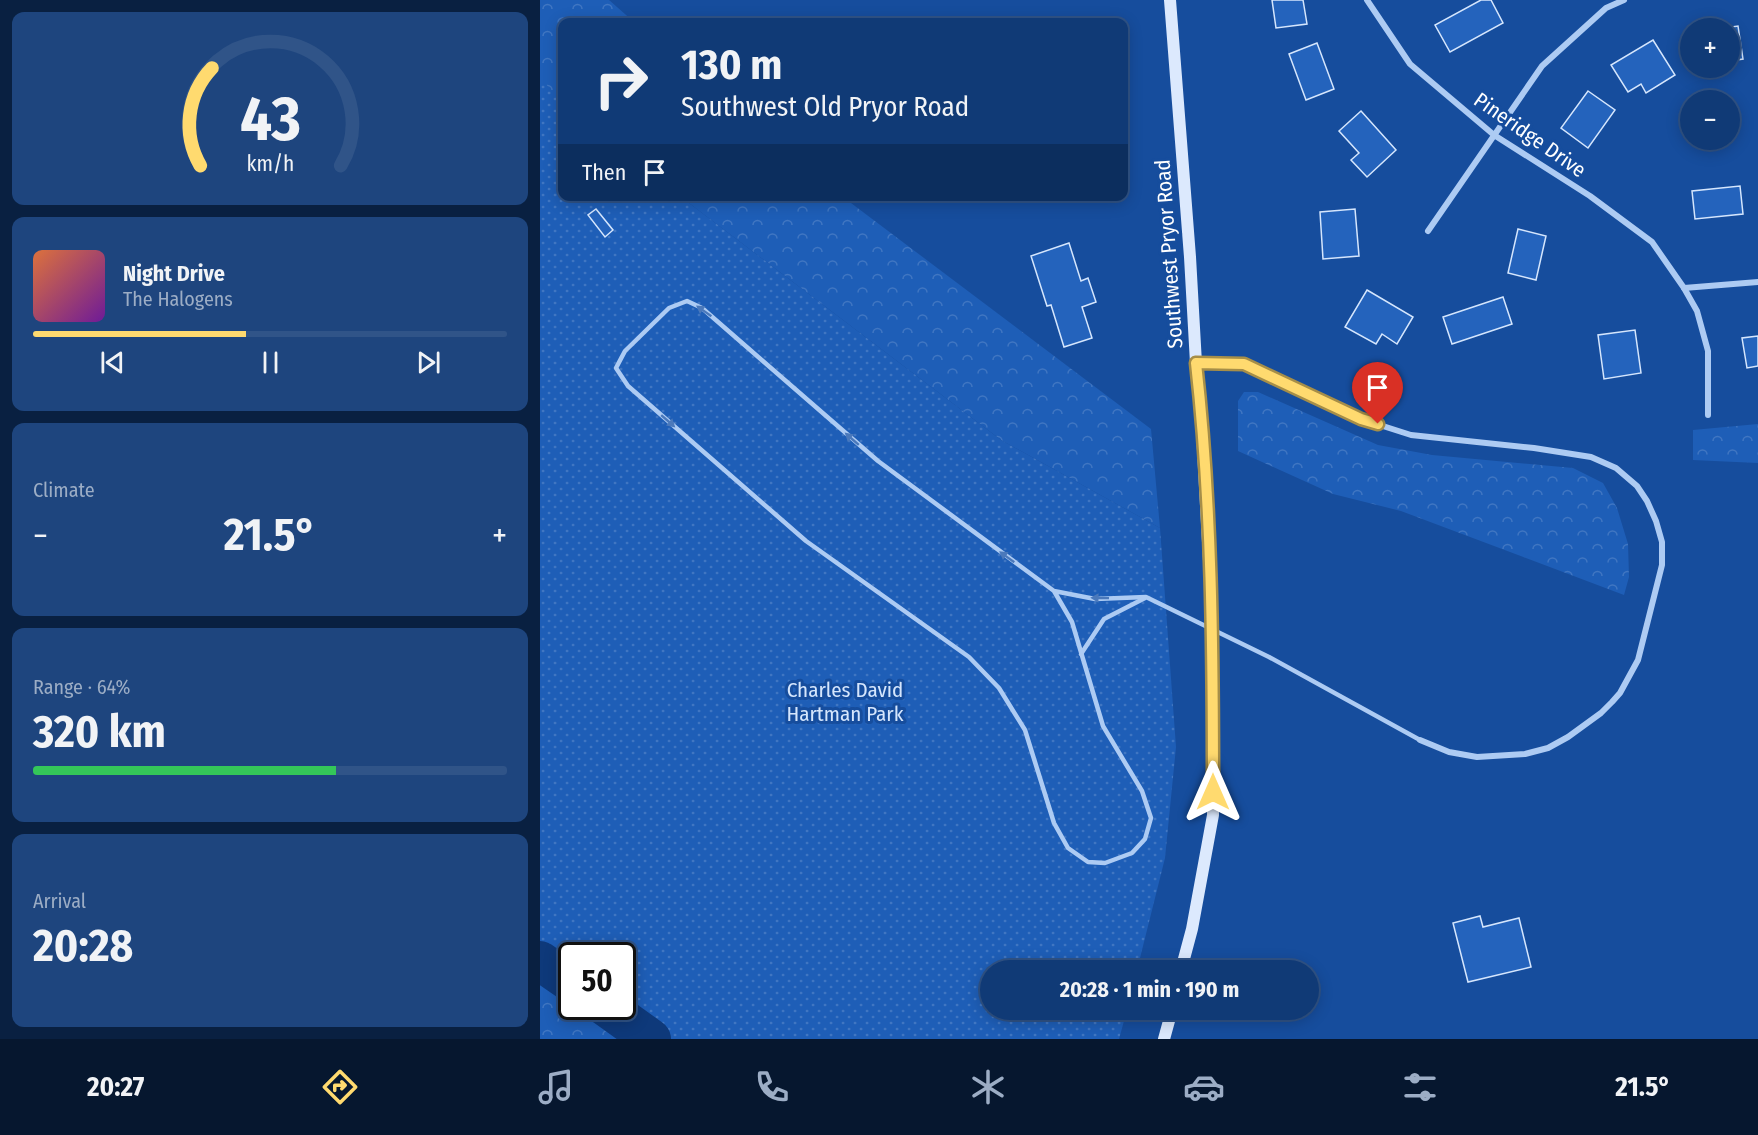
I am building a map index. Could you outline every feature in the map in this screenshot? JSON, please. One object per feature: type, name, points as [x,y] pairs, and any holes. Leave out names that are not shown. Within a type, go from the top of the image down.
[{"type":"main road","name":"Southwest Pryor Road","points":[[1170,0],[1196,363],[1202,414],[1213,634],[1214,815],[1184,960]]},
{"type":"main road","points":[[1164,1039],[1169,1020]]},
{"type":"street","name":"Pineridge Drive","points":[[1367,0],[1410,64],[1494,135],[1598,202],[1652,242],[1684,288],[1696,312],[1708,351],[1708,415]]},
{"type":"street","points":[[1428,231],[1542,66],[1606,8],[1624,0]]},
{"type":"street","points":[[1684,288],[1758,282]]},
{"type":"street","points":[[1196,363],[1244,364],[1361,419],[1412,435],[1534,448],[1591,457],[1616,468],[1637,486],[1647,501],[1662,542],[1662,565],[1638,660],[1620,693],[1612,702],[1568,737],[1548,748],[1525,754],[1477,757],[1449,752],[1420,740]]},
{"type":"lane","points":[[687,301],[702,308],[878,461],[1054,591],[1072,622],[1103,726],[1142,791],[1151,818],[1145,839],[1132,853],[1105,863],[1089,862],[1068,849],[1054,823],[1025,730],[999,688],[969,657],[806,541],[628,386],[616,368],[625,351],[669,308],[687,301]]},
{"type":"lane","points":[[1054,591],[1095,599],[1146,597],[1269,657],[1420,740]]},
{"type":"lane","points":[[1081,654],[1104,620],[1146,597]]},
{"type":"green space","points":[[540,0],[609,0],[629,18],[558,18],[558,131],[540,138]]},
{"type":"green space","name":"Charles David Hartman Park","points":[[540,78],[558,97],[558,201],[686,201],[1001,440],[1160,528],[1176,747],[1165,858],[1140,960],[980,960],[980,1020],[1124,1020],[1119,1039],[629,1039],[588,1020],[636,1020],[636,942],[558,942],[558,993],[540,975]]},
{"type":"green space","points":[[686,201],[848,201],[1151,429],[1160,528],[1001,440]]},
{"type":"green space","points":[[1244,392],[1258,392],[1378,445],[1432,455],[1573,468],[1603,483],[1617,508],[1628,544],[1629,577],[1624,595],[1401,511],[1333,494],[1238,451],[1238,401]]},
{"type":"green space","points":[[1758,424],[1758,463],[1693,460],[1693,430]]},
{"type":"green space","points":[[540,975],[558,993],[558,1020],[588,1020],[629,1039],[540,1039]]},
{"type":"building","points":[[1272,0],[1303,0],[1307,24],[1276,28]]},
{"type":"building","points":[[1481,0],[1491,0],[1503,23],[1450,52],[1435,25]]},
{"type":"building","points":[[1740,39],[1743,59],[1740,59]]},
{"type":"building","points":[[1653,40],[1675,75],[1646,93],[1641,84],[1628,92],[1611,65]]},
{"type":"building","points":[[1317,43],[1334,89],[1306,100],[1289,54]]},
{"type":"building","points":[[1588,91],[1615,110],[1588,148],[1561,128]]},
{"type":"building","points":[[1361,111],[1396,150],[1367,177],[1351,160],[1359,153],[1339,131]]},
{"type":"building","points":[[1740,186],[1743,214],[1695,219],[1692,191]]},
{"type":"building","points":[[596,209],[613,230],[605,237],[588,215]]},
{"type":"building","points":[[1355,209],[1359,256],[1323,259],[1320,212]]},
{"type":"building","points":[[1518,229],[1546,236],[1536,280],[1508,273]]},
{"type":"building","points":[[1069,243],[1081,281],[1088,278],[1096,302],[1082,307],[1092,338],[1064,347],[1051,305],[1047,306],[1031,256]]},
{"type":"building","points":[[1367,290],[1413,317],[1397,344],[1382,334],[1376,344],[1345,327]]},
{"type":"building","points":[[1503,297],[1512,324],[1452,344],[1443,317]]},
{"type":"building","points":[[1635,330],[1641,373],[1604,379],[1598,335]]},
{"type":"building","points":[[1758,336],[1758,366],[1747,368],[1742,338]]},
{"type":"building","points":[[1480,916],[1483,927],[1519,918],[1531,967],[1468,982],[1453,923]]},
{"type":"waterway","points":[[540,961],[558,973]]},
{"type":"waterway","points":[[625,1020],[651,1039]]},
{"type":"route","points":[[1213,792],[1213,634],[1202,414],[1196,363],[1244,364],[1361,419],[1378,424]]}]
